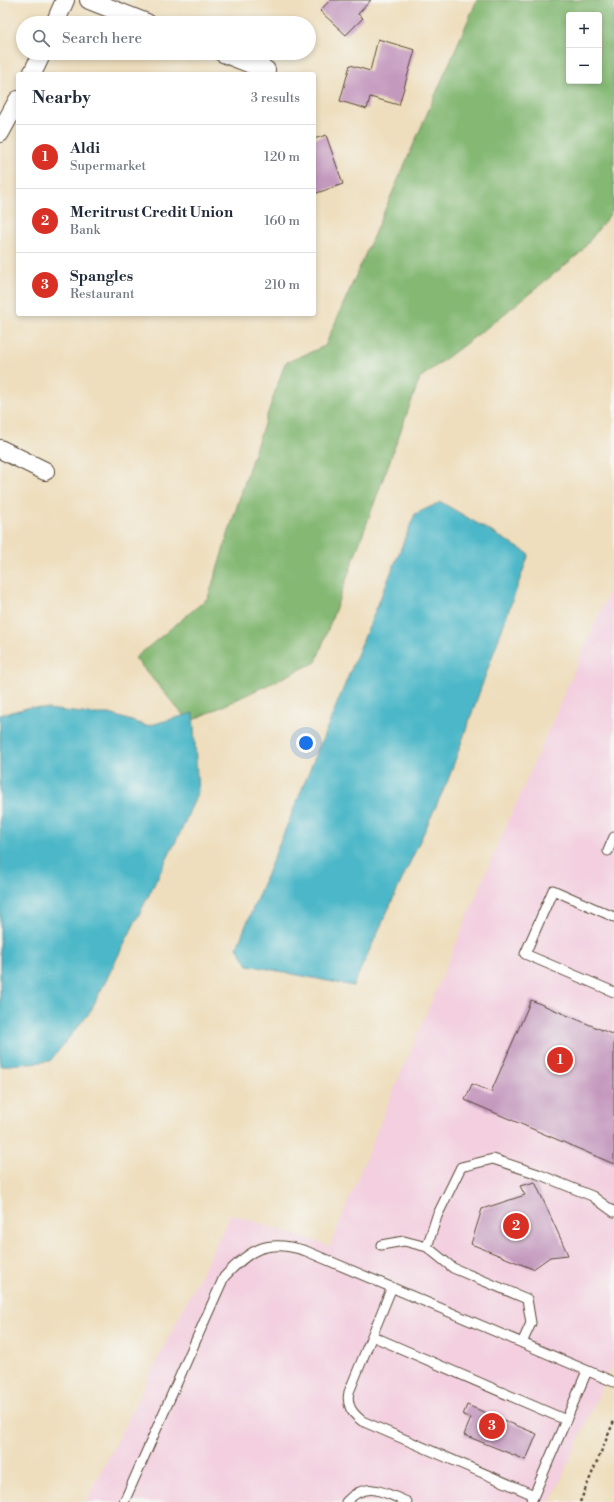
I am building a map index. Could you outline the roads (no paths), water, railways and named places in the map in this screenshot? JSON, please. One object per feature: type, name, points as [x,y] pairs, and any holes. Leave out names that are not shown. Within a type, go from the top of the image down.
[{"type":"street","points":[[58,16],[65,0]]},
{"type":"street","points":[[89,0],[129,16]]},
{"type":"street","points":[[33,72],[39,60]]},
{"type":"street","points":[[241,60],[266,70]]},
{"type":"street","points":[[0,133],[16,104]]},
{"type":"street","points":[[0,449],[45,471]]},
{"type":"lane","points":[[608,851],[614,837]]},
{"type":"lane","points":[[614,917],[553,890],[525,954],[614,992]]},
{"type":"lane","points":[[427,1247],[437,1216],[461,1168],[492,1159],[538,1174],[592,1196],[614,1212]]},
{"type":"lane","points":[[381,1244],[404,1241],[427,1247],[453,1268],[527,1299],[531,1323],[522,1343]]},
{"type":"lane","points":[[124,1502],[224,1277],[240,1260],[261,1247],[290,1245],[614,1382]]},
{"type":"lane","points":[[392,1287],[349,1392],[349,1405],[353,1414],[362,1421],[533,1499],[587,1371]]},
{"type":"lane","points":[[372,1336],[566,1420]]},
{"type":"lane","points":[[346,1502],[357,1492],[367,1488],[377,1490],[407,1502]]},
{"type":"water","points":[[441,502],[529,554],[448,780],[353,986],[248,965],[237,947],[415,514]]},
{"type":"water","points":[[31,707],[90,714],[110,714],[147,726],[193,713],[198,791],[182,829],[90,1012],[50,1061],[0,1066],[0,715]]},
{"type":"place","name":"Aldi","points":[[560,1060]]},
{"type":"place","name":"Meritrust Credit Union","points":[[516,1226]]},
{"type":"place","name":"Spangles","points":[[492,1426]]}]
